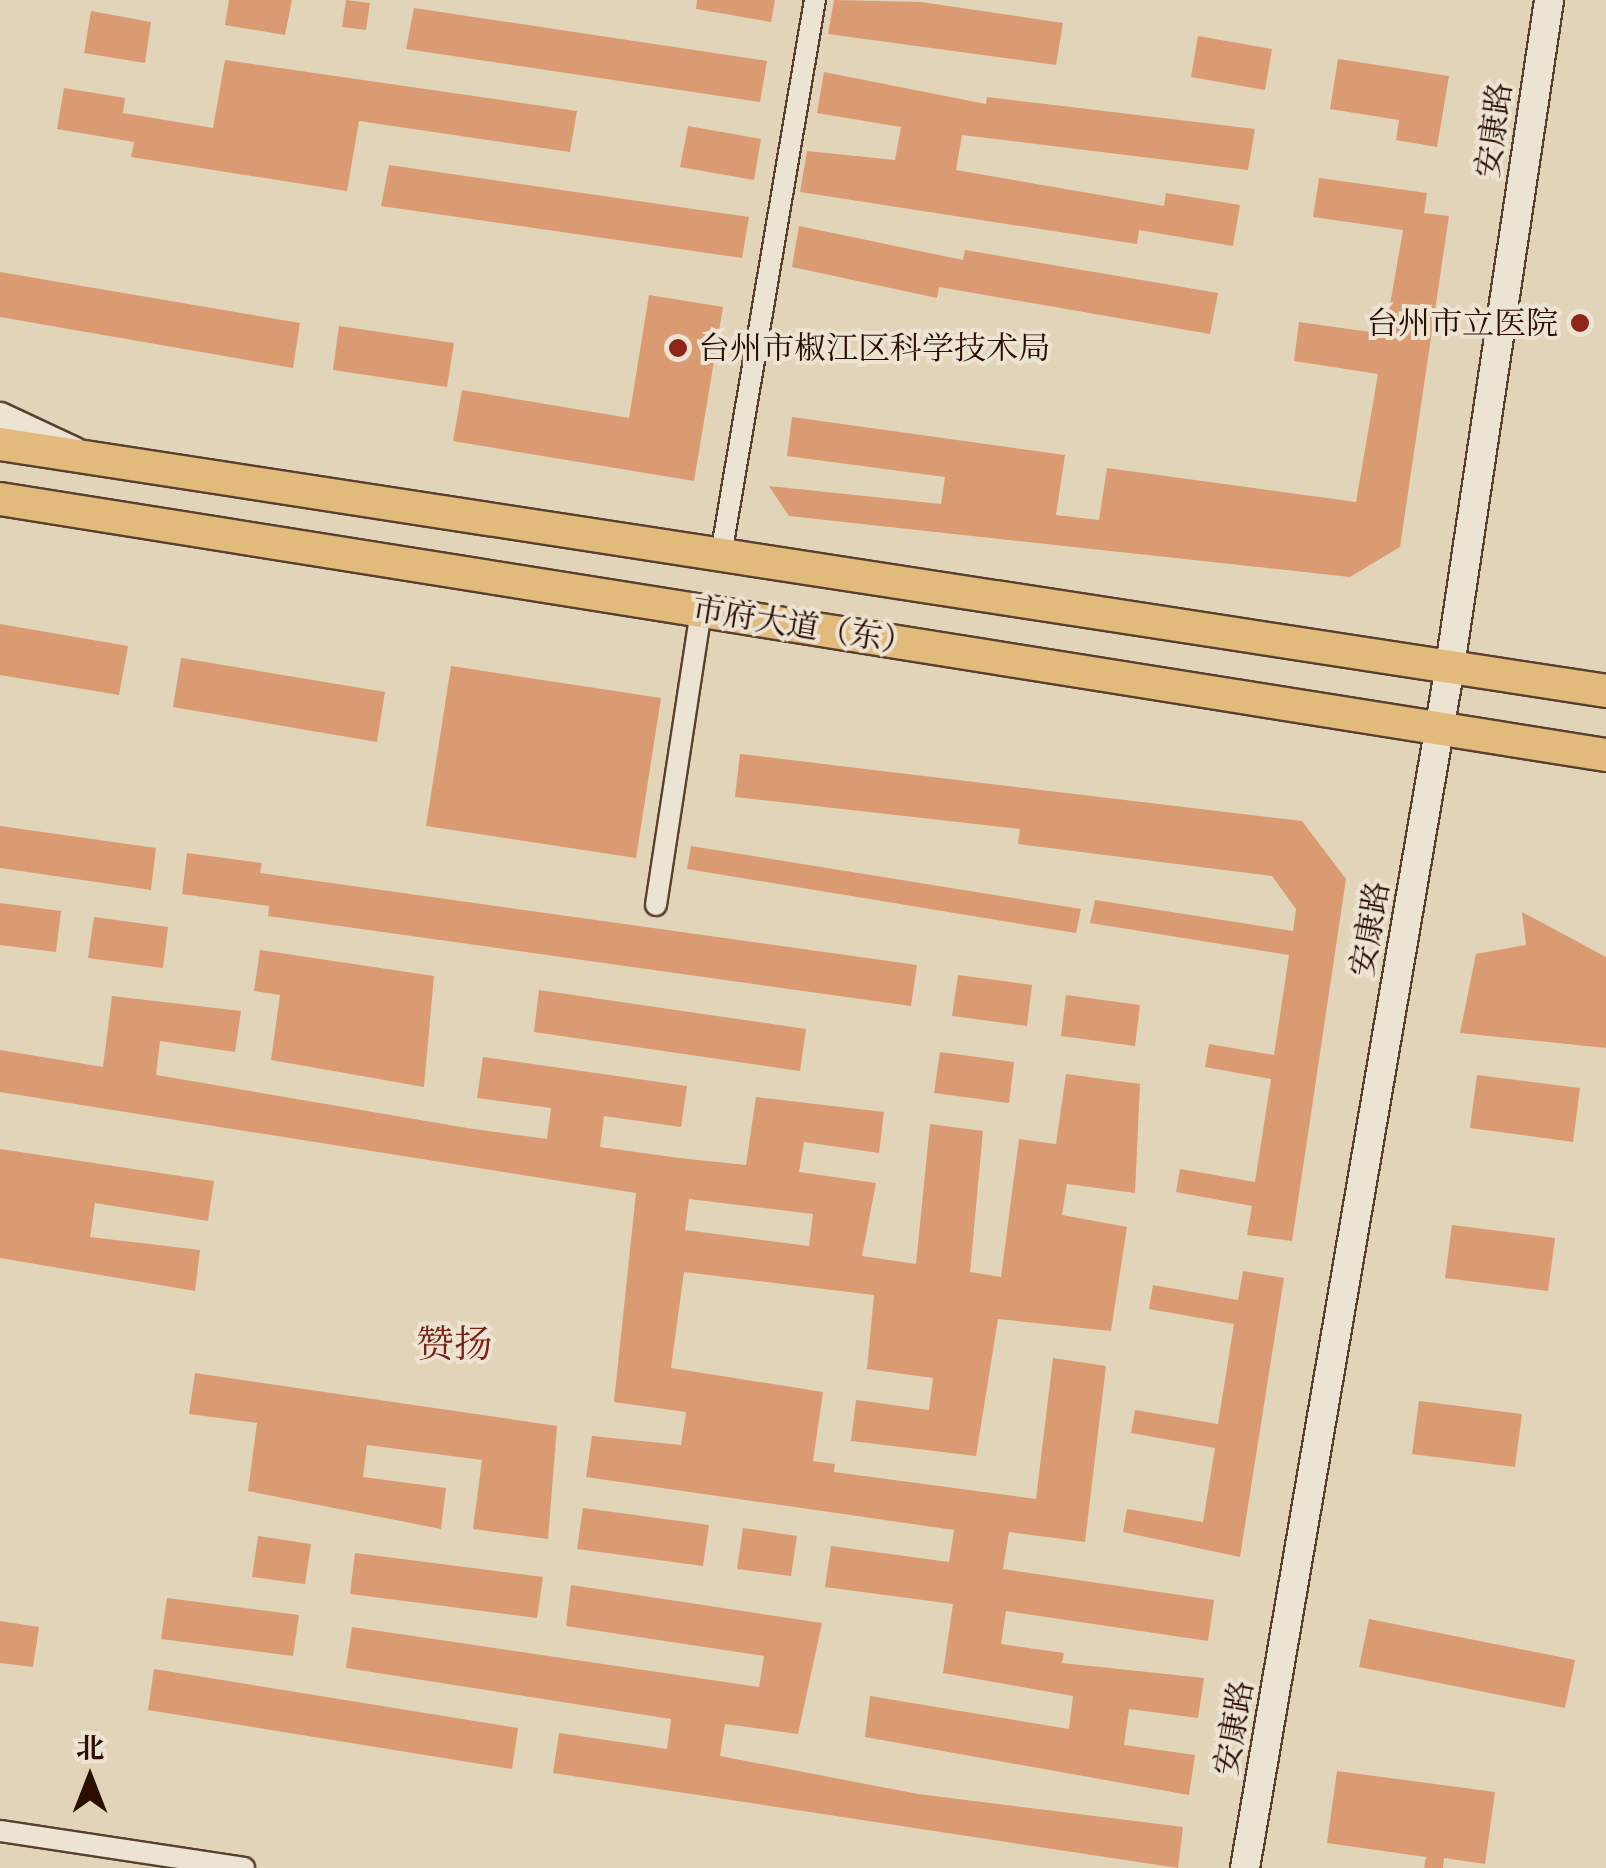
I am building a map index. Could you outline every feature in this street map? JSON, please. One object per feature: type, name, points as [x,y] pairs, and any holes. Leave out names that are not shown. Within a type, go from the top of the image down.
[{"type":"main road","name":"市府大道（东）","points":[[0,444],[1606,690]]},
{"type":"main road","name":"市府大道（东）","points":[[0,498],[1606,755]]},
{"type":"street","points":[[721,554],[815,0]]},
{"type":"street","name":"安康路","points":[[1245,1868],[1440,728],[1549,0]]},
{"type":"street","points":[[0,417],[83,456]]},
{"type":"street","points":[[656,905],[701,610]]},
{"type":"street","points":[[0,1831],[244,1868]]},
{"type":"building","points":[[229,0],[292,0],[285,35],[225,25]]},
{"type":"building","points":[[346,0],[370,3],[366,30],[342,27]]},
{"type":"building","points":[[697,0],[775,0],[771,22],[696,9]]},
{"type":"building","points":[[834,0],[921,2],[1063,23],[1056,65],[828,34]]},
{"type":"building","points":[[414,8],[767,61],[760,102],[406,49]]},
{"type":"building","points":[[91,11],[151,22],[145,63],[84,53]]},
{"type":"building","points":[[1198,36],[1272,49],[1265,90],[1191,77]]},
{"type":"building","points":[[1338,59],[1449,76],[1437,147],[1396,140],[1399,120],[1330,109]]},
{"type":"building","points":[[225,60],[577,111],[570,152],[359,121],[347,191],[131,157],[134,142],[57,129],[64,88],[125,98],[123,113],[213,128]]},
{"type":"building","points":[[824,72],[986,104],[987,97],[1255,129],[1248,170],[962,135],[956,170],[1164,206],[1166,193],[1240,205],[1233,246],[1139,230],[1137,244],[800,192],[807,151],[895,160],[901,127],[817,113]]},
{"type":"building","points":[[688,126],[761,139],[754,180],[680,167]]},
{"type":"building","points":[[389,165],[749,217],[742,258],[381,206]]},
{"type":"building","points":[[1319,178],[1427,193],[1424,213],[1449,216],[1400,547],[1350,577],[789,516],[769,486],[941,504],[945,477],[787,456],[792,417],[1065,455],[1056,515],[1099,520],[1107,468],[1356,502],[1378,374],[1294,361],[1299,322],[1385,334],[1403,230],[1313,217]]},
{"type":"building","points":[[799,226],[963,260],[965,250],[1218,293],[1210,334],[939,287],[937,298],[792,267]]},
{"type":"building","points":[[0,272],[300,323],[293,368],[0,317]]},
{"type":"building","name":"台州市椒江区科学技术局","points":[[649,295],[723,307],[694,481],[453,441],[462,390],[629,418]]},
{"type":"building","points":[[339,326],[454,343],[447,387],[333,370]]},
{"type":"building","points":[[0,624],[128,646],[119,695],[0,675]]},
{"type":"building","points":[[181,658],[385,692],[377,742],[173,707]]},
{"type":"building","points":[[451,666],[661,698],[636,858],[426,826]]},
{"type":"building","points":[[740,754],[1302,821],[1346,879],[1292,1241],[1247,1235],[1252,1206],[1176,1192],[1180,1169],[1255,1182],[1271,1079],[1205,1067],[1209,1044],[1274,1055],[1289,955],[1090,923],[1095,900],[1293,931],[1296,909],[1272,876],[1018,844],[1020,829],[735,797]]},
{"type":"building","points":[[0,826],[156,848],[151,890],[0,868]]},
{"type":"building","points":[[691,846],[1081,909],[1076,933],[687,869]]},
{"type":"building","points":[[187,853],[262,863],[260,873],[917,965],[911,1006],[268,916],[269,906],[182,894]]},
{"type":"building","points":[[0,903],[61,911],[56,952],[0,945]]},
{"type":"building","points":[[1522,912],[1606,957],[1606,1048],[1460,1033],[1476,954],[1526,945]]},
{"type":"building","points":[[94,917],[168,927],[163,968],[88,958]]},
{"type":"building","points":[[260,950],[434,976],[424,1087],[271,1060],[280,995],[254,991]]},
{"type":"building","points":[[958,975],[1032,985],[1027,1026],[952,1016]]},
{"type":"building","points":[[539,990],[806,1029],[800,1071],[534,1032]]},
{"type":"building","points":[[1066,995],[1140,1005],[1135,1046],[1061,1036]]},
{"type":"building","points":[[112,996],[241,1011],[235,1052],[160,1041],[156,1075],[467,1128],[547,1139],[551,1108],[477,1098],[483,1057],[687,1086],[681,1127],[604,1116],[600,1147],[679,1158],[746,1165],[756,1097],[884,1112],[879,1153],[804,1142],[799,1172],[876,1183],[862,1256],[916,1264],[930,1124],[983,1131],[970,1272],[1001,1277],[1019,1139],[1056,1144],[1066,1074],[1140,1084],[1135,1193],[1067,1184],[1062,1215],[1127,1227],[1111,1331],[998,1319],[976,1456],[851,1441],[856,1400],[929,1410],[933,1378],[867,1369],[874,1295],[684,1272],[671,1368],[823,1392],[813,1461],[835,1464],[834,1472],[1036,1499],[1053,1358],[1106,1366],[1085,1542],[1009,1532],[1003,1569],[1214,1600],[1208,1641],[1006,1611],[1001,1644],[1064,1653],[1062,1663],[1204,1678],[1198,1718],[1129,1709],[1124,1745],[1195,1755],[1189,1795],[865,1737],[870,1696],[1069,1729],[1073,1696],[943,1673],[953,1604],[825,1587],[831,1546],[949,1562],[954,1530],[586,1477],[592,1436],[681,1445],[686,1412],[614,1402],[636,1193],[0,1092],[0,1050],[103,1067]],"holes":[[[689,1199],[813,1214],[809,1246],[685,1230]]]},
{"type":"building","points":[[940,1052],[1014,1062],[1009,1103],[934,1093]]},
{"type":"building","points":[[1477,1075],[1580,1088],[1573,1142],[1470,1128]]},
{"type":"building","points":[[0,1149],[214,1181],[208,1221],[95,1203],[90,1237],[200,1250],[195,1291],[0,1258]]},
{"type":"building","points":[[1452,1225],[1555,1238],[1548,1291],[1445,1278]]},
{"type":"building","points":[[1243,1271],[1284,1278],[1240,1557],[1123,1532],[1127,1509],[1203,1522],[1215,1448],[1131,1433],[1135,1410],[1218,1424],[1234,1324],[1149,1309],[1153,1285],[1238,1300]]},
{"type":"building","points":[[195,1373],[557,1426],[548,1539],[473,1529],[482,1460],[367,1445],[363,1477],[446,1488],[441,1529],[248,1491],[257,1423],[189,1414]]},
{"type":"building","points":[[1419,1401],[1522,1414],[1515,1467],[1412,1454]]},
{"type":"building","points":[[583,1508],[709,1525],[703,1566],[577,1549]]},
{"type":"building","points":[[743,1528],[797,1536],[791,1576],[737,1569]]},
{"type":"building","points":[[258,1536],[311,1544],[305,1584],[252,1577]]},
{"type":"building","points":[[355,1553],[543,1577],[537,1618],[350,1594]]},
{"type":"building","points":[[571,1585],[822,1623],[798,1734],[725,1724],[720,1756],[918,1794],[1183,1827],[1178,1868],[553,1773],[559,1733],[667,1749],[671,1719],[346,1668],[352,1627],[759,1687],[764,1656],[566,1626]]},
{"type":"building","points":[[167,1598],[299,1615],[293,1656],[161,1639]]},
{"type":"building","points":[[1369,1619],[1575,1660],[1565,1708],[1359,1667]]},
{"type":"building","points":[[0,1621],[39,1627],[33,1667],[0,1663]]},
{"type":"building","points":[[154,1669],[518,1728],[512,1769],[148,1710]]},
{"type":"building","points":[[1337,1771],[1495,1792],[1485,1864],[1444,1858],[1443,1868],[1424,1868],[1426,1857],[1327,1843]]},
{"type":"place","name":"台州市立医院","points":[[1580,323]]},
{"type":"place","name":"台州市椒江区科学技术局","points":[[678,348]]},
{"type":"district","name":"赞扬","points":[[454,1344]]}]
